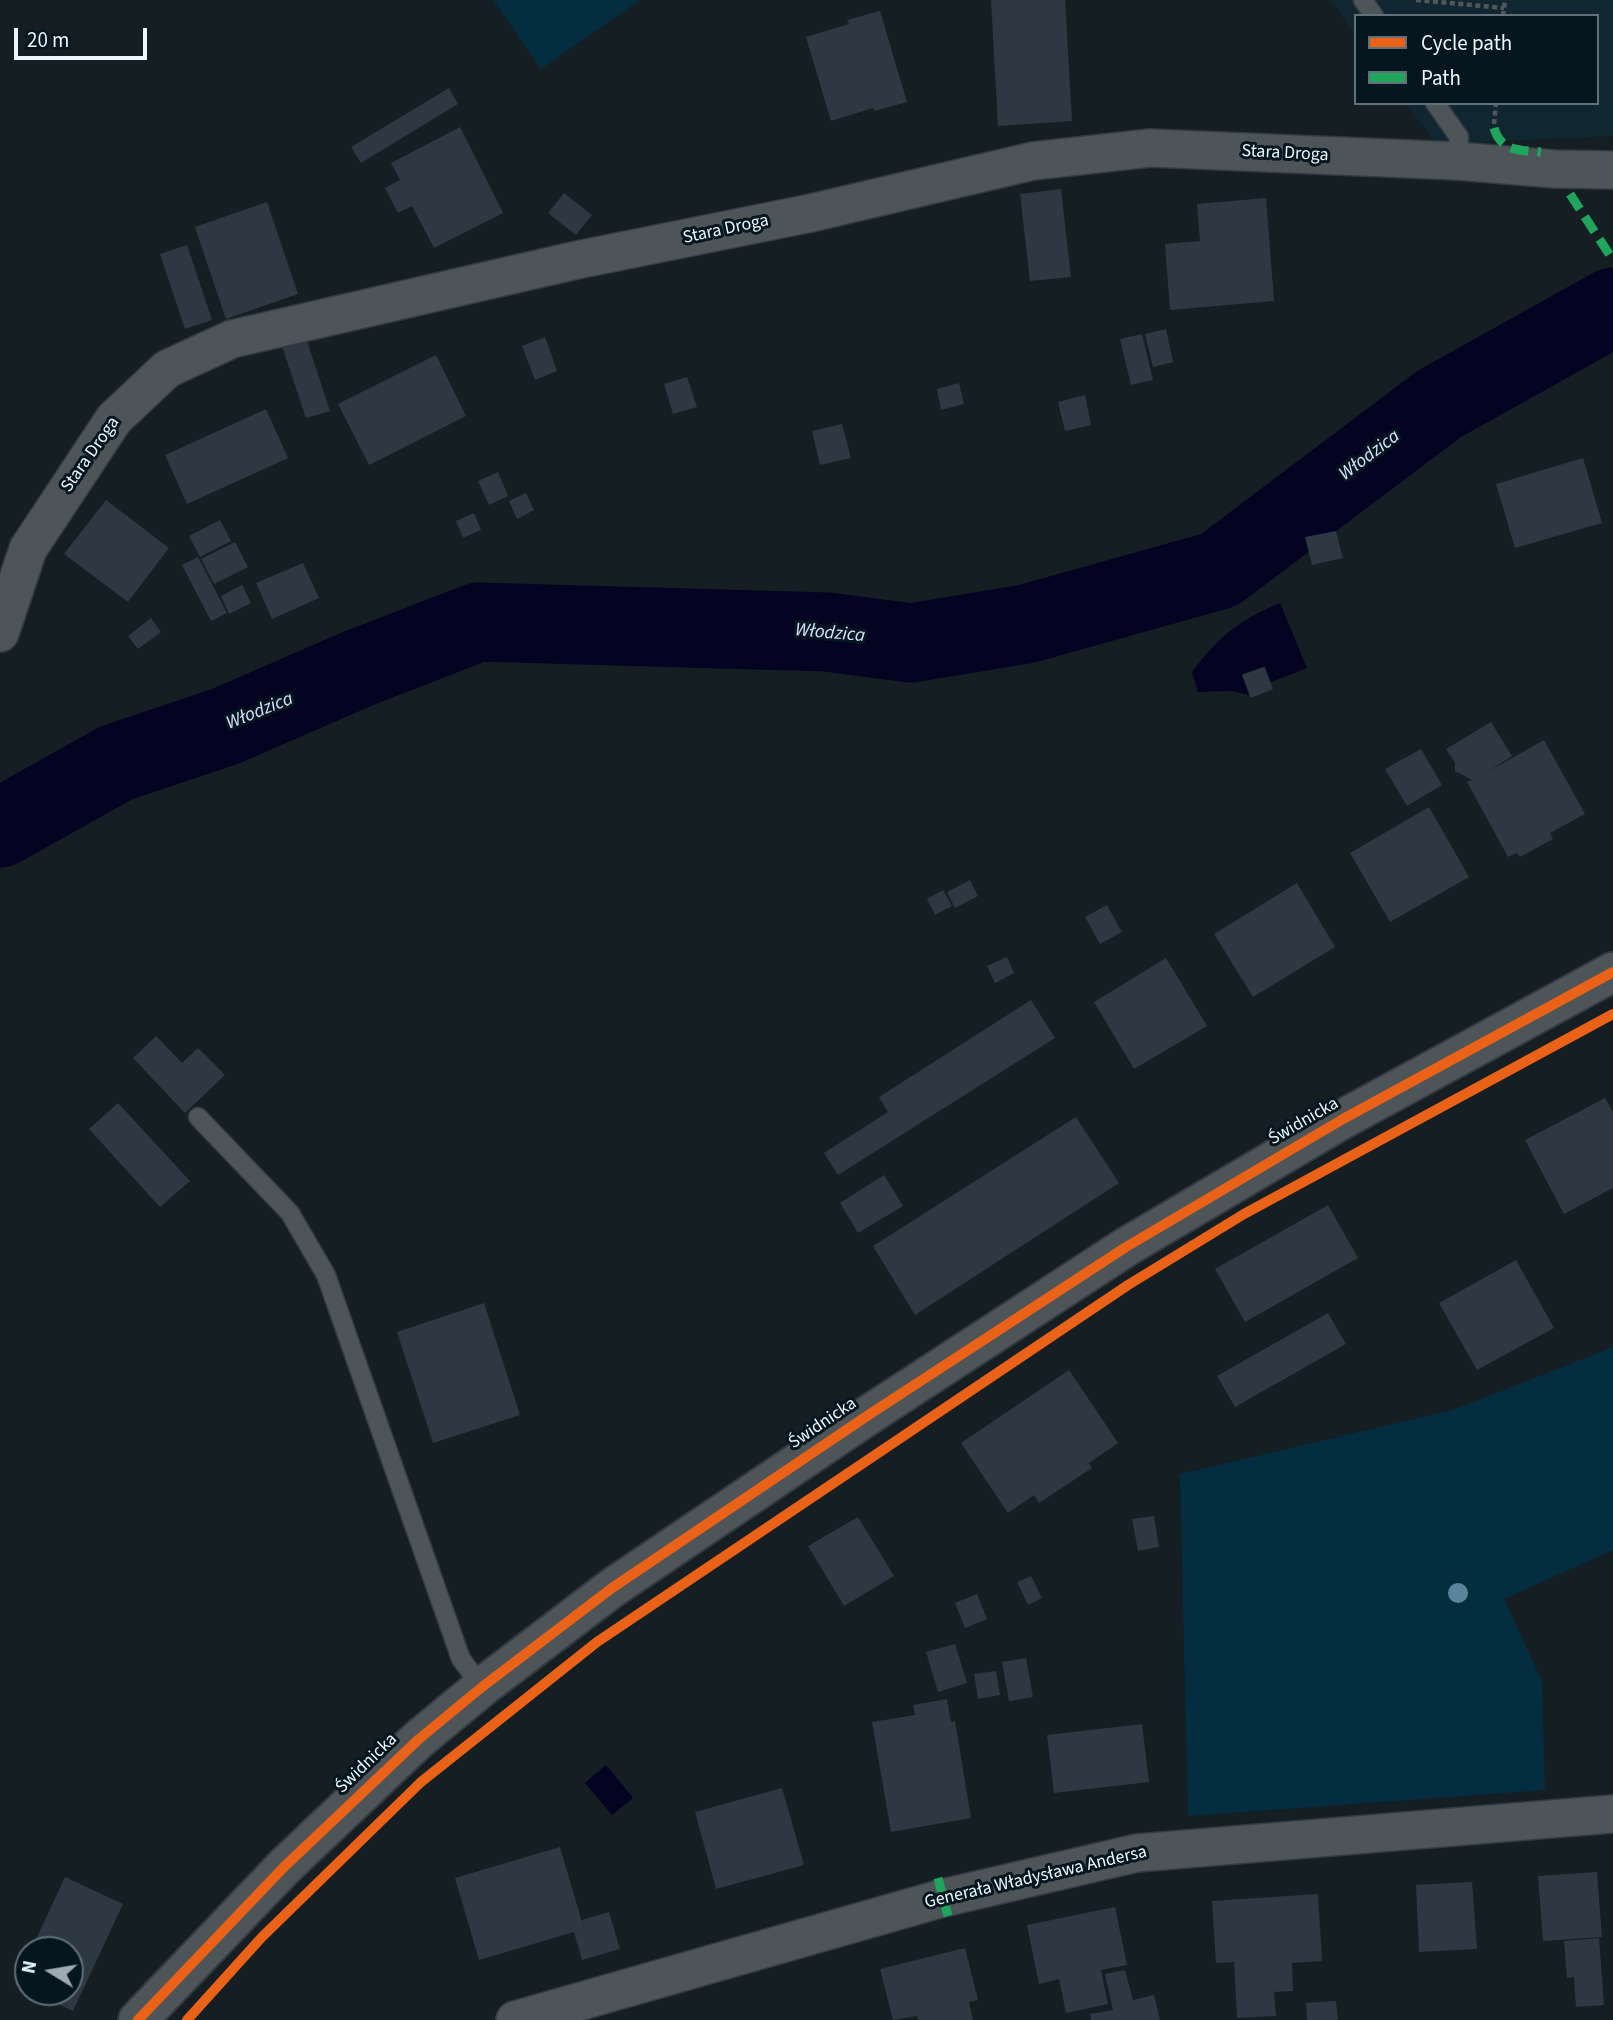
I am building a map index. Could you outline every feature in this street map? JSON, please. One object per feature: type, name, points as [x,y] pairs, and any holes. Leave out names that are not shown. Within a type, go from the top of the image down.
[{"type":"street","name":"Stara Droga","points":[[0,634],[28,549],[114,419],[167,369],[232,339],[577,260],[811,212],[1033,161],[1150,148],[1613,170]]},
{"type":"street","name":"Świdnicka","points":[[138,2020],[284,1867],[419,1739],[482,1686],[612,1588],[870,1414],[1126,1247],[1343,1119],[1613,972]]},
{"type":"street","name":"Generała Władysława Andersa","points":[[531,2018],[943,1898],[1137,1853],[1613,1814]]},
{"type":"lane","points":[[1436,105],[1459,137],[1457,161]]},
{"type":"lane","points":[[198,1117],[290,1213],[326,1275],[461,1659],[482,1686]]},
{"type":"path","points":[[1416,0],[1504,8]]},
{"type":"path","points":[[1503,14],[1505,0]]},
{"type":"path","points":[[1493,128],[1496,105]]},
{"type":"shaded area","points":[[493,0],[640,0],[541,69]]},
{"type":"shaded area","points":[[1330,0],[1613,0],[1613,136],[1436,144],[1407,105],[1599,105],[1599,14],[1354,14],[1354,32]]},
{"type":"shaded area","points":[[1280,603],[1307,668],[1271,682],[1265,666],[1242,674],[1249,695],[1231,691],[1198,692],[1192,672],[1212,648],[1240,623]]},
{"type":"shaded area","points":[[1613,1347],[1613,1550],[1504,1599],[1542,1681],[1545,1790],[1188,1816],[1180,1474],[1453,1410]]},
{"type":"shaded area","points":[[606,1765],[633,1798],[612,1815],[585,1783]]},
{"type":"building","points":[[991,0],[1065,0],[1072,121],[998,126]]},
{"type":"building","points":[[880,11],[907,102],[874,111],[873,108],[831,121],[806,37],[849,24],[847,20]]},
{"type":"building","points":[[449,88],[458,104],[361,163],[351,147]]},
{"type":"building","points":[[460,127],[503,213],[434,248],[412,206],[398,213],[385,188],[400,180],[391,163]]},
{"type":"building","points":[[1061,189],[1071,277],[1030,281],[1020,194]]},
{"type":"building","points":[[564,193],[592,215],[576,235],[548,213]]},
{"type":"building","points":[[1266,198],[1274,301],[1170,310],[1165,244],[1200,241],[1197,204]]},
{"type":"building","points":[[267,202],[298,294],[226,319],[195,227]]},
{"type":"building","points":[[187,245],[212,320],[185,329],[160,254]]},
{"type":"building","points":[[1166,329],[1173,362],[1153,367],[1145,334]]},
{"type":"building","points":[[1142,334],[1153,380],[1131,385],[1120,339]]},
{"type":"building","points":[[545,337],[557,371],[535,380],[522,346]]},
{"type":"building","points":[[306,338],[330,411],[306,418],[282,346]]},
{"type":"building","points":[[436,355],[466,416],[369,465],[338,404]]},
{"type":"building","points":[[687,377],[697,407],[673,414],[664,384]]},
{"type":"building","points":[[959,383],[964,404],[941,410],[937,389]]},
{"type":"building","points":[[1085,395],[1091,425],[1065,431],[1058,402]]},
{"type":"building","points":[[266,409],[288,458],[187,504],[165,455]]},
{"type":"building","points":[[842,424],[851,458],[820,465],[812,431]]},
{"type":"building","points":[[1583,458],[1602,523],[1515,548],[1496,484]]},
{"type":"building","points":[[498,472],[508,496],[489,505],[478,481]]},
{"type":"building","points":[[526,493],[534,510],[517,519],[509,501]]},
{"type":"building","points":[[106,500],[169,548],[128,602],[64,554]]},
{"type":"building","points":[[474,513],[481,530],[463,538],[456,521]]},
{"type":"building","points":[[220,520],[231,541],[200,557],[189,536]]},
{"type":"building","points":[[1336,531],[1343,558],[1312,565],[1305,537]]},
{"type":"building","points":[[235,542],[248,567],[214,584],[201,559]]},
{"type":"building","points":[[198,557],[227,613],[211,621],[182,565]]},
{"type":"building","points":[[303,563],[319,598],[272,619],[256,583]]},
{"type":"building","points":[[242,585],[251,603],[229,614],[221,596]]},
{"type":"building","points":[[151,618],[161,632],[138,649],[128,636]]},
{"type":"building","points":[[1264,667],[1273,689],[1251,698],[1242,675]]},
{"type":"building","points":[[1491,722],[1512,756],[1489,771],[1544,740],[1585,814],[1550,833],[1553,839],[1520,857],[1517,853],[1508,857],[1467,782],[1472,780],[1455,771],[1455,763],[1446,749]]},
{"type":"building","points":[[1421,749],[1442,785],[1407,806],[1385,769]]},
{"type":"building","points":[[1429,807],[1469,877],[1390,922],[1350,853]]},
{"type":"building","points":[[970,880],[978,896],[955,908],[947,892]]},
{"type":"building","points":[[1297,883],[1335,947],[1253,997],[1214,934]]},
{"type":"building","points":[[943,890],[952,906],[935,915],[927,899]]},
{"type":"building","points":[[1107,905],[1122,932],[1100,944],[1085,917]]},
{"type":"building","points":[[1007,957],[1014,973],[995,983],[987,966]]},
{"type":"building","points":[[1166,958],[1207,1026],[1134,1069],[1094,1002]]},
{"type":"building","points":[[1031,1000],[1055,1038],[838,1175],[824,1153],[888,1112],[879,1097]]},
{"type":"building","points":[[156,1036],[182,1063],[198,1048],[225,1075],[185,1113],[133,1058]]},
{"type":"building","points":[[1605,1098],[1613,1112],[1613,1188],[1564,1214],[1525,1140]]},
{"type":"building","points":[[118,1103],[190,1181],[160,1207],[89,1129]]},
{"type":"building","points":[[1076,1117],[1119,1183],[915,1315],[873,1246]]},
{"type":"building","points":[[884,1175],[903,1206],[858,1233],[840,1203]]},
{"type":"building","points":[[1328,1205],[1358,1258],[1245,1322],[1215,1269]]},
{"type":"building","points":[[1516,1260],[1554,1328],[1477,1370],[1439,1303]]},
{"type":"building","points":[[484,1303],[520,1415],[433,1443],[397,1332]]},
{"type":"building","points":[[1328,1313],[1346,1344],[1235,1407],[1217,1376]]},
{"type":"building","points":[[1069,1370],[1118,1443],[1089,1463],[1092,1468],[1039,1503],[1034,1495],[1008,1513],[961,1443]]},
{"type":"building","points":[[1154,1516],[1159,1547],[1138,1551],[1132,1519]]},
{"type":"building","points":[[858,1517],[894,1576],[844,1606],[808,1546]]},
{"type":"building","points":[[1031,1576],[1042,1598],[1028,1605],[1017,1582]]},
{"type":"building","points":[[977,1594],[987,1619],[965,1628],[955,1603]]},
{"type":"building","points":[[955,1644],[967,1683],[938,1692],[926,1652]]},
{"type":"building","points":[[1026,1658],[1033,1697],[1009,1701],[1002,1662]]},
{"type":"building","points":[[996,1671],[1000,1695],[978,1699],[974,1674]]},
{"type":"building","points":[[947,1699],[951,1722],[955,1721],[971,1818],[891,1832],[872,1722],[915,1715],[913,1705]]},
{"type":"building","points":[[1142,1724],[1149,1782],[1054,1793],[1047,1735]]},
{"type":"building","points":[[782,1788],[804,1865],[716,1889],[695,1812]]},
{"type":"building","points":[[560,1847],[584,1929],[582,1920],[609,1912],[620,1949],[582,1960],[574,1932],[479,1960],[455,1878]]},
{"type":"building","points":[[1597,1872],[1602,1937],[1543,1941],[1538,1876]]},
{"type":"building","points":[[65,1877],[123,1904],[84,1987],[84,1936],[38,1936]]},
{"type":"building","points":[[1472,1882],[1477,1949],[1419,1952],[1416,1885]]},
{"type":"building","points":[[1318,1894],[1322,1961],[1292,1963],[1293,1991],[1274,1992],[1276,2016],[1237,2018],[1234,1962],[1216,1963],[1212,1901]]},
{"type":"building","points":[[1115,1907],[1127,1965],[1101,1970],[1108,2004],[1066,2013],[1059,1979],[1039,1984],[1027,1925]]},
{"type":"building","points":[[1599,1938],[1604,2005],[1576,2007],[1574,1977],[1567,1978],[1564,1941]]},
{"type":"building","points":[[965,1948],[978,2000],[969,2002],[973,2020],[918,2020],[917,2016],[893,2020],[880,1969]]},
{"type":"building","points":[[1125,1970],[1133,2000],[1154,1995],[1160,2020],[1091,2020],[1090,2014],[1113,2010],[1105,1974]]},
{"type":"building","points":[[1336,2001],[1338,2020],[1307,2020],[1306,2003]]},
{"type":"building","points":[[62,2006],[75,2006],[73,2011]]},
{"type":"waterway","name":"Włodzica","points":[[0,828],[116,763],[226,726],[357,669],[478,622],[827,632],[911,643],[1026,624],[1219,570],[1439,404],[1613,307]]},
{"type":"marked path","points":[[1494,128],[1506,146],[1541,152]]},
{"type":"marked path","points":[[1570,194],[1613,260]]},
{"type":"marked path","points":[[938,1878],[948,1916]]},
{"type":"cycle path","points":[[138,2020],[284,1867],[419,1739],[482,1687],[612,1588],[870,1414],[1126,1247],[1343,1119],[1613,972]]},
{"type":"cycle path","points":[[187,2020],[262,1937],[421,1782],[597,1642],[1128,1285],[1244,1214],[1613,1014]]}]
